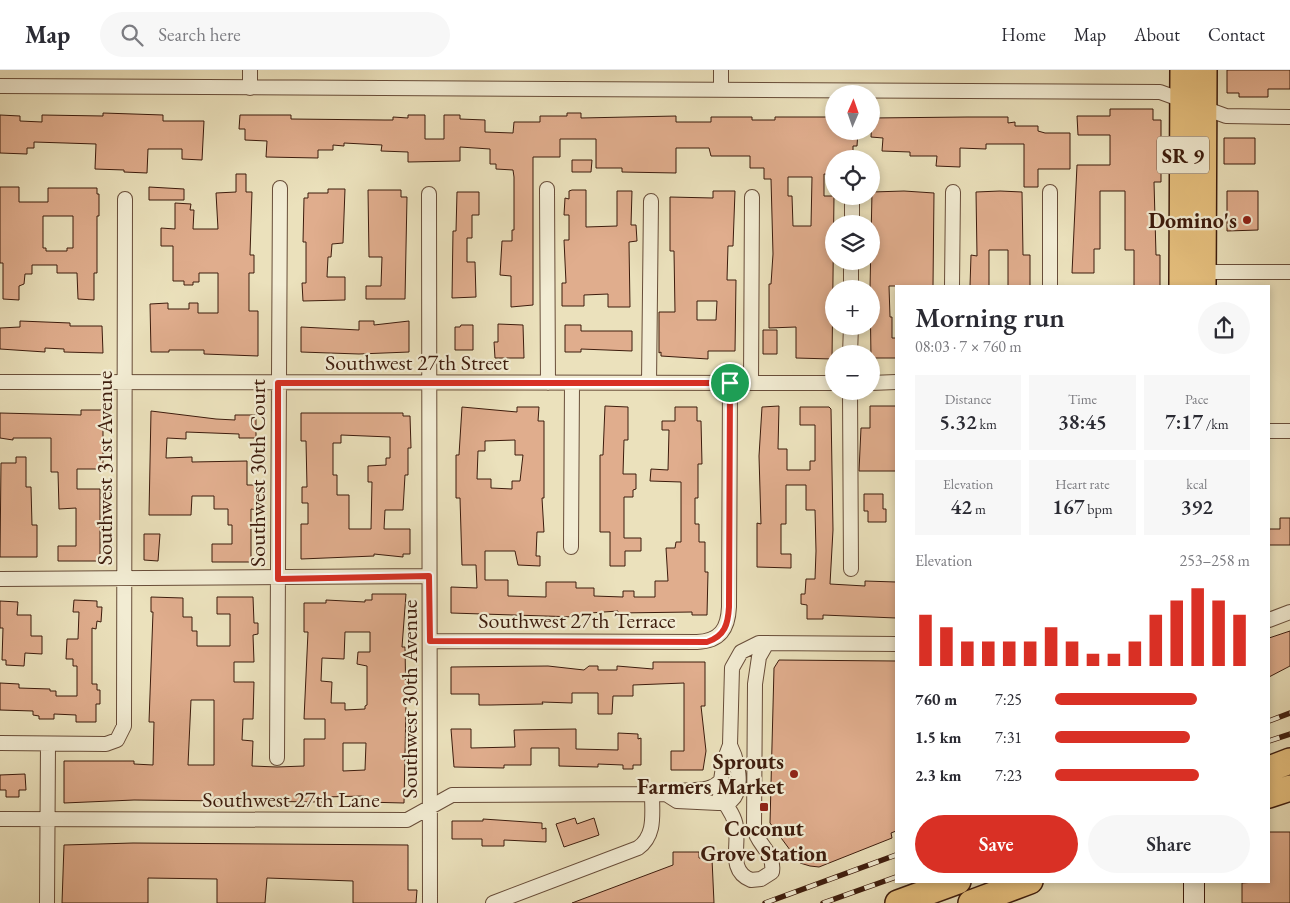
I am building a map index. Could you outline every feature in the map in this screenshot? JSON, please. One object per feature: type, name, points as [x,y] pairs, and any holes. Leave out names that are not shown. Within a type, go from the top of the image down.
[{"type":"highway","name":"SR 9","points":[[1182,70],[1193,105],[1193,279]]},
{"type":"highway","name":"SR 9","points":[[1193,105],[1204,70]]},
{"type":"highway","points":[[1270,795],[1290,788]]},
{"type":"highway","points":[[898,903],[953,883]]},
{"type":"highway","points":[[970,903],[1025,883]]},
{"type":"main road","points":[[1194,883],[1194,903]]},
{"type":"street","points":[[250,70],[250,88]]},
{"type":"street","points":[[721,70],[721,89]]},
{"type":"street","points":[[0,86],[1160,92],[1226,116],[1290,117]]},
{"type":"street","name":"Southwest 30th Court","points":[[277,758],[280,188]]},
{"type":"street","points":[[547,189],[548,382]]},
{"type":"street","points":[[952,285],[953,192]]},
{"type":"street","points":[[1050,192],[1050,285]]},
{"type":"street","name":"Southwest 30th Avenue","points":[[429,194],[430,903]]},
{"type":"street","points":[[751,383],[752,197]]},
{"type":"street","name":"Southwest 31st Avenue","points":[[48,744],[98,744],[113,742],[120,736],[125,716],[126,199]]},
{"type":"street","points":[[648,383],[651,201]]},
{"type":"street","points":[[1193,279],[1290,272]]},
{"type":"street","name":"Southwest 27th Street","points":[[0,382],[825,383]]},
{"type":"street","points":[[880,382],[895,382]]},
{"type":"street","points":[[571,547],[572,383]]},
{"type":"street","name":"Southwest 27th Terrace","points":[[430,641],[707,642],[721,635],[728,620],[729,607],[730,383]]},
{"type":"street","points":[[850,400],[851,569]]},
{"type":"street","points":[[1270,431],[1290,431]]},
{"type":"street","points":[[0,579],[278,579],[429,576]]},
{"type":"street","points":[[1270,620],[1290,612]]},
{"type":"street","points":[[767,642],[759,656],[755,684],[754,828],[756,838],[770,854],[773,864],[772,872],[767,876],[751,880],[739,872],[736,864],[736,827],[725,803],[714,786],[723,776],[724,761],[730,745],[732,668],[741,652],[751,646],[767,642],[895,644]]},
{"type":"street","points":[[0,743],[48,744],[47,903]]},
{"type":"street","points":[[725,803],[736,796],[737,786],[737,760],[730,745]]},
{"type":"street","name":"Southwest 27th Lane","points":[[0,819],[407,820],[452,795],[659,794],[676,790],[714,786]]},
{"type":"street","points":[[493,903],[638,848],[645,842],[651,831],[659,794]]},
{"type":"street","name":"Southwest 27th Lane","points":[[659,794],[677,802],[725,803]]},
{"type":"building","points":[[1227,70],[1290,70],[1290,89],[1268,89],[1268,97],[1239,97],[1239,93],[1227,93]]},
{"type":"building","points":[[1110,109],[1153,109],[1153,120],[1161,120],[1161,182],[1154,182],[1156,255],[1160,255],[1160,285],[1134,285],[1134,250],[1125,250],[1125,191],[1100,191],[1100,249],[1094,249],[1094,273],[1072,273],[1077,165],[1110,165],[1110,135],[1078,135],[1077,116],[1110,116]]},
{"type":"building","points":[[103,113],[163,115],[163,121],[204,121],[202,160],[182,159],[182,149],[148,149],[147,173],[95,169],[96,144],[34,142],[34,148],[27,148],[27,154],[0,153],[0,115],[20,116],[20,121],[42,122],[42,115],[103,116]]},
{"type":"building","points":[[567,113],[581,113],[581,118],[676,116],[676,122],[711,122],[711,117],[752,117],[752,120],[775,120],[775,117],[825,117],[825,140],[857,140],[857,146],[853,146],[853,150],[825,150],[825,205],[834,205],[834,215],[825,215],[825,270],[833,270],[833,280],[825,280],[825,335],[832,335],[832,345],[825,345],[825,359],[796,358],[796,327],[769,328],[769,284],[771,284],[773,254],[771,179],[764,179],[764,168],[750,168],[750,156],[711,156],[709,148],[676,148],[676,173],[622,172],[622,168],[596,168],[596,139],[560,139],[560,157],[533,157],[533,305],[511,307],[511,276],[500,275],[502,241],[512,241],[512,230],[514,230],[514,177],[513,170],[496,169],[496,164],[490,164],[490,149],[460,147],[460,161],[408,162],[408,152],[381,151],[382,145],[344,143],[344,146],[333,145],[333,150],[318,150],[318,158],[266,157],[267,141],[245,140],[245,129],[239,129],[240,115],[291,115],[291,119],[393,120],[393,117],[408,118],[408,115],[425,115],[425,139],[444,139],[444,115],[460,115],[460,119],[485,120],[485,132],[513,133],[514,122],[540,122],[540,116],[567,116]],"holes":[[[788,177],[812,177],[811,226],[793,226],[792,196],[788,196]]]},
{"type":"building","points":[[1008,117],[1008,123],[1015,122],[1015,126],[1038,126],[1038,131],[1045,133],[1070,133],[1070,169],[1038,169],[1038,187],[1024,187],[1024,144],[986,144],[986,149],[960,148],[960,167],[936,166],[937,156],[910,156],[910,152],[882,151],[883,138],[880,138],[880,118]]},
{"type":"building","points":[[1224,138],[1255,138],[1255,164],[1224,164]]},
{"type":"building","points":[[572,160],[592,160],[591,172],[572,172]]},
{"type":"building","points":[[236,174],[246,174],[246,192],[252,192],[250,255],[254,255],[254,273],[249,273],[249,311],[258,311],[258,356],[204,354],[204,350],[151,352],[150,304],[168,303],[168,309],[189,309],[189,303],[198,303],[198,313],[218,313],[218,273],[199,273],[199,282],[193,282],[193,285],[184,285],[184,281],[173,281],[173,246],[161,246],[161,228],[175,229],[175,203],[191,204],[190,210],[194,210],[193,229],[218,229],[216,193],[236,192]]},
{"type":"building","points":[[0,187],[19,187],[19,202],[48,202],[48,188],[97,188],[97,194],[99,194],[99,216],[97,216],[97,273],[94,273],[94,300],[78,299],[77,273],[57,273],[57,265],[32,265],[32,274],[25,274],[24,284],[19,286],[19,300],[3,299],[3,263],[0,263]],"holes":[[[43,216],[73,216],[73,248],[67,248],[67,251],[46,251],[46,248],[43,248]]]},
{"type":"building","points":[[149,187],[184,189],[184,200],[149,200]]},
{"type":"building","points":[[328,189],[345,189],[343,243],[332,244],[331,257],[328,257],[327,277],[345,277],[345,300],[303,301],[302,283],[306,283],[306,242],[303,242],[304,198],[308,198],[308,193],[328,193]]},
{"type":"building","points":[[368,190],[401,190],[401,197],[407,197],[405,299],[366,299],[366,286],[381,286],[382,257],[369,257]]},
{"type":"building","points":[[586,190],[586,227],[617,226],[617,191],[632,191],[631,225],[636,225],[637,241],[629,242],[630,307],[608,307],[608,294],[584,295],[584,306],[562,306],[562,283],[566,283],[564,240],[569,240],[569,215],[564,215],[565,198],[569,199],[569,191]]},
{"type":"building","points":[[713,191],[735,191],[733,246],[728,246],[727,280],[736,280],[735,351],[708,351],[708,359],[661,356],[661,352],[659,353],[659,312],[675,312],[674,251],[670,251],[670,197],[713,198]],"holes":[[[697,301],[717,301],[716,320],[697,320]]]},
{"type":"building","points":[[1227,191],[1258,191],[1258,230],[1227,231]]},
{"type":"building","points":[[457,192],[479,192],[479,215],[472,215],[472,238],[467,238],[467,262],[475,262],[476,297],[452,298],[453,231],[456,231]]},
{"type":"building","points":[[880,192],[934,193],[933,285],[889,286],[892,338],[895,338],[895,358],[880,358],[880,345],[871,345],[871,335],[880,335],[880,280],[870,280],[870,270],[880,270],[880,215],[872,215],[872,205],[880,205]]},
{"type":"building","points":[[976,192],[1022,192],[1023,255],[1030,255],[1030,285],[1008,285],[1008,250],[989,250],[989,285],[970,285],[971,255],[977,256]]},
{"type":"building","points":[[20,321],[70,323],[70,326],[102,326],[103,353],[64,352],[64,349],[45,348],[45,352],[0,349],[0,328],[20,327]]},
{"type":"building","points":[[359,321],[374,321],[374,325],[409,321],[409,352],[359,354],[301,352],[301,327],[359,330]]},
{"type":"building","points":[[498,324],[523,325],[524,358],[495,358],[494,342],[498,342]]},
{"type":"building","points":[[461,325],[473,325],[473,350],[455,350],[455,327],[460,327]]},
{"type":"building","points":[[565,325],[581,325],[581,331],[632,331],[632,351],[581,349],[581,352],[565,352]]},
{"type":"building","points":[[763,330],[777,330],[777,354],[763,354]]},
{"type":"building","points":[[605,406],[628,407],[628,440],[624,440],[623,474],[636,474],[636,489],[633,490],[633,497],[624,497],[624,538],[641,538],[641,551],[625,551],[625,566],[610,566],[610,532],[600,532],[600,455],[603,455]]},
{"type":"building","points":[[779,406],[778,449],[787,449],[787,470],[810,470],[810,461],[815,461],[815,425],[800,425],[800,407],[829,407],[831,409],[833,530],[830,584],[865,586],[865,581],[895,582],[895,618],[823,615],[823,619],[807,619],[807,605],[801,604],[801,594],[805,594],[806,579],[815,579],[816,551],[815,510],[806,510],[806,485],[786,485],[786,524],[781,524],[781,554],[791,554],[791,568],[757,567],[757,523],[761,524],[759,456],[762,407]]},
{"type":"building","points":[[870,406],[895,406],[895,471],[859,471],[861,428],[870,428]]},
{"type":"building","points":[[462,407],[517,412],[517,407],[539,407],[538,421],[544,421],[544,498],[542,498],[544,532],[537,532],[536,556],[540,556],[540,566],[518,565],[515,551],[485,551],[485,580],[508,580],[508,596],[546,597],[546,582],[576,582],[576,588],[594,588],[594,596],[623,597],[623,591],[634,591],[634,597],[655,597],[655,581],[668,581],[666,548],[675,548],[676,542],[681,542],[681,482],[650,481],[651,469],[668,470],[669,430],[662,430],[662,421],[675,421],[675,407],[697,407],[697,421],[701,421],[702,464],[698,464],[698,498],[695,498],[695,524],[699,524],[699,542],[705,542],[705,572],[708,572],[707,615],[692,615],[692,612],[618,613],[618,611],[576,614],[576,617],[451,613],[451,587],[477,588],[476,565],[462,565],[460,498],[456,498],[456,455],[459,455]],"holes":[[[515,440],[515,455],[523,455],[520,481],[512,481],[512,489],[491,488],[491,479],[477,479],[478,451],[485,451],[485,441]]]},
{"type":"building","points":[[81,410],[103,410],[103,469],[77,469],[77,489],[100,489],[100,561],[58,561],[58,546],[76,546],[76,508],[59,509],[58,472],[51,472],[51,438],[13,438],[13,440],[0,438],[0,413],[81,415]]},
{"type":"building","points":[[151,411],[235,420],[235,415],[256,415],[256,438],[239,438],[239,434],[186,432],[186,439],[167,438],[166,458],[192,457],[192,462],[247,461],[247,485],[258,485],[258,510],[251,509],[251,562],[212,562],[212,544],[232,544],[232,525],[228,525],[228,509],[214,509],[214,496],[192,496],[191,515],[149,515]]},
{"type":"building","points":[[301,413],[403,413],[403,416],[410,416],[411,448],[408,448],[408,475],[405,475],[403,510],[385,510],[384,529],[410,529],[410,554],[403,554],[403,557],[374,554],[374,556],[301,559],[301,524],[308,524],[308,503],[302,503],[302,487],[307,487],[306,441],[301,441]],"holes":[[[341,435],[390,437],[390,458],[386,458],[386,465],[368,466],[368,482],[372,482],[371,529],[349,529],[349,495],[337,495],[337,475],[333,475],[333,443],[341,443]]]},
{"type":"building","points":[[16,457],[26,457],[26,487],[31,487],[32,525],[37,525],[37,557],[0,557],[1,463],[16,463]]},
{"type":"building","points":[[864,494],[883,494],[883,509],[886,509],[886,522],[868,522],[868,511],[864,511]]},
{"type":"building","points":[[1280,518],[1290,518],[1290,545],[1270,545],[1270,529],[1280,529]]},
{"type":"building","points":[[144,534],[160,534],[158,561],[144,560]]},
{"type":"building","points":[[372,594],[406,594],[402,647],[405,647],[406,705],[404,803],[364,802],[364,796],[324,797],[324,802],[134,800],[64,803],[64,761],[134,761],[134,764],[153,765],[154,722],[149,722],[153,612],[151,612],[151,597],[183,598],[183,617],[192,617],[192,631],[197,631],[197,646],[230,646],[230,614],[217,614],[217,597],[253,597],[254,623],[258,623],[258,634],[253,635],[254,662],[234,662],[234,682],[254,682],[253,719],[243,719],[242,740],[253,741],[252,766],[277,767],[304,766],[304,739],[325,739],[325,719],[304,719],[308,632],[304,632],[304,603],[326,603],[326,600],[365,602],[365,600],[372,600]],"holes":[[[345,632],[370,632],[370,652],[358,652],[357,664],[367,666],[367,705],[365,709],[345,710],[345,703],[331,703],[332,682],[321,681],[322,658],[344,659]],[[191,700],[214,700],[214,765],[188,765]],[[343,743],[366,743],[365,770],[343,771]]]},
{"type":"building","points":[[74,600],[97,601],[97,607],[102,607],[101,622],[97,621],[96,629],[92,628],[92,684],[97,684],[97,690],[100,690],[100,704],[96,704],[96,722],[76,722],[76,715],[54,714],[54,719],[39,719],[39,716],[33,715],[33,711],[0,710],[0,683],[19,684],[19,688],[50,689],[50,691],[56,691],[56,696],[77,696],[77,666],[73,666],[73,659],[66,659],[67,639],[78,639],[79,612],[73,612]]},
{"type":"building","points":[[0,601],[18,602],[17,615],[31,615],[31,636],[42,636],[42,654],[25,653],[24,666],[6,665],[6,660],[2,660],[3,628],[0,628]]},
{"type":"building","points":[[1290,631],[1290,666],[1270,676],[1270,638]]},
{"type":"building","points":[[779,660],[895,661],[895,831],[891,833],[892,838],[819,867],[810,866],[800,863],[770,823],[774,668]]},
{"type":"building","points":[[653,662],[705,662],[705,706],[701,706],[706,751],[703,770],[671,770],[671,751],[684,751],[684,683],[633,685],[633,696],[613,696],[612,714],[598,714],[598,693],[572,693],[572,703],[542,702],[543,704],[491,705],[479,705],[479,694],[451,694],[451,667],[548,666],[584,670],[589,666],[598,666],[598,670],[617,670],[617,666],[653,669]]},
{"type":"building","points":[[451,729],[471,729],[471,748],[515,747],[514,730],[576,729],[576,749],[618,750],[618,733],[638,734],[638,739],[641,738],[641,765],[633,765],[633,769],[623,769],[623,765],[598,764],[598,767],[559,766],[559,748],[531,748],[531,765],[504,765],[504,768],[454,767]]},
{"type":"building","points":[[25,774],[26,790],[19,790],[19,797],[6,797],[6,790],[0,790],[0,775]]},
{"type":"building","points":[[575,818],[577,824],[594,818],[599,835],[564,847],[556,824]]},
{"type":"building","points":[[483,819],[542,823],[542,829],[546,828],[546,842],[504,840],[504,846],[482,846],[482,839],[452,839],[452,821],[483,821]]},
{"type":"building","points":[[1270,832],[1290,832],[1290,903],[1242,903],[1242,883],[1270,883]]},
{"type":"building","points":[[133,843],[408,845],[408,890],[417,890],[416,903],[353,903],[353,881],[267,878],[265,903],[217,903],[217,879],[148,878],[148,903],[62,903],[64,845]]},
{"type":"building","points":[[673,852],[699,852],[699,858],[712,859],[714,903],[572,903],[673,865]]},
{"type":"railway","points":[[1270,721],[1290,713]]},
{"type":"railway","points":[[1270,741],[1290,734]]},
{"type":"railway","points":[[765,903],[895,855]]},
{"type":"railway","points":[[823,903],[895,877]]},
{"type":"place","name":"Domino's","points":[[1247,220]]},
{"type":"place","name":"Sprouts Farmers Market","points":[[794,774]]},
{"type":"place","name":"Coconut Grove Station","points":[[764,807]]},
{"type":"route","points":[[278,383],[730,383],[729,607],[726,628],[721,635],[714,639],[707,642],[430,641],[429,576],[278,579],[278,383]]}]
